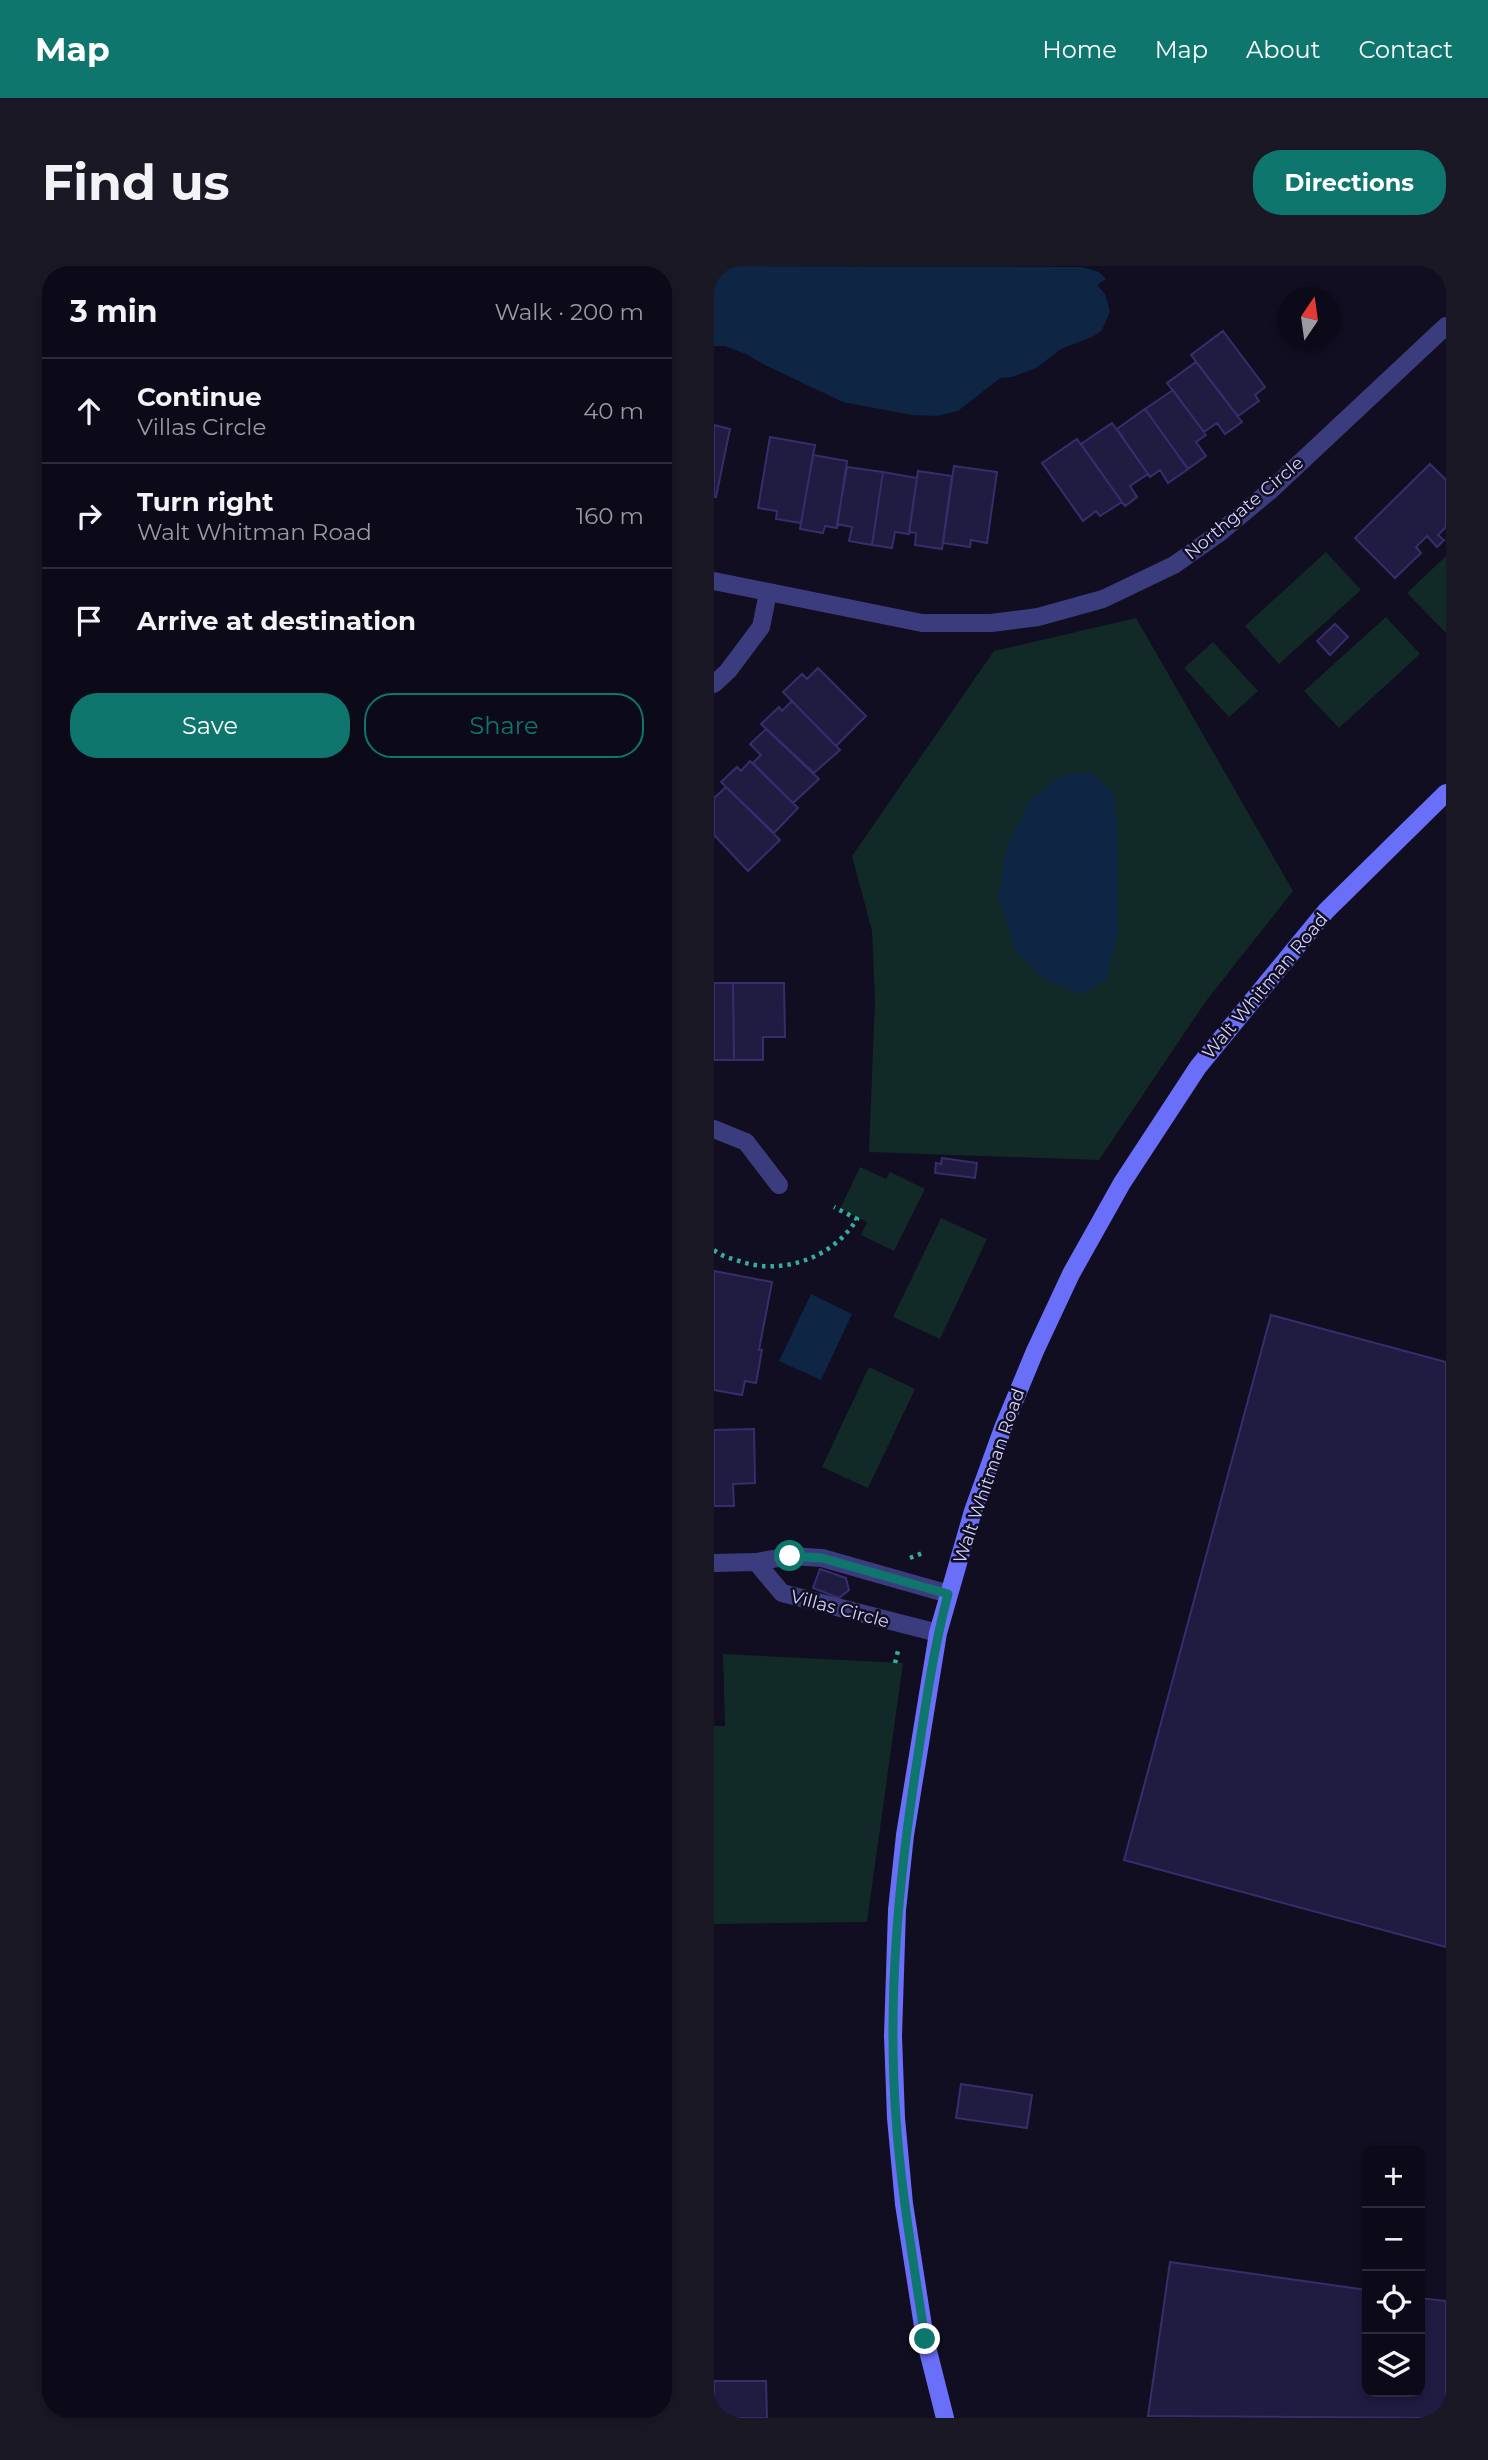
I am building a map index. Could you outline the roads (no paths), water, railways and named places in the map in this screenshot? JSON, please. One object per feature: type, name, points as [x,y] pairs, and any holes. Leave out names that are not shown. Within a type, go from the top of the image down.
[{"type":"main road","name":"Walt Whitman Road","points":[[946,2418],[925,2339],[904,2204],[895,2118],[893,2036],[897,1910],[905,1835],[938,1633],[973,1510],[1003,1428],[1071,1274],[1122,1183],[1198,1067],[1326,911],[1446,793]]},
{"type":"street","name":"Northgate Circle","points":[[714,581],[922,623],[991,623],[1038,617],[1103,599],[1174,565],[1218,534],[1446,327]]},
{"type":"street","points":[[714,684],[728,671],[761,627],[768,593]]},
{"type":"street","points":[[714,1129],[746,1142],[779,1185]]},
{"type":"street","points":[[714,1563],[756,1562],[790,1556],[822,1558],[948,1594]]},
{"type":"street","name":"Villas Circle","points":[[756,1562],[782,1593],[938,1633]]},
{"type":"water","points":[[714,266],[1082,267],[1099,272],[1106,279],[1097,285],[1105,294],[1110,312],[1102,330],[1094,336],[1061,349],[1036,368],[1012,377],[1000,378],[958,411],[936,416],[912,415],[843,402],[746,354],[725,346],[714,346]]},
{"type":"water","points":[[1091,773],[1114,793],[1118,840],[1118,930],[1107,979],[1082,994],[1044,979],[1016,952],[998,896],[1007,846],[1029,801],[1063,775]]},
{"type":"water","points":[[811,1294],[852,1314],[821,1380],[779,1361]]}]
